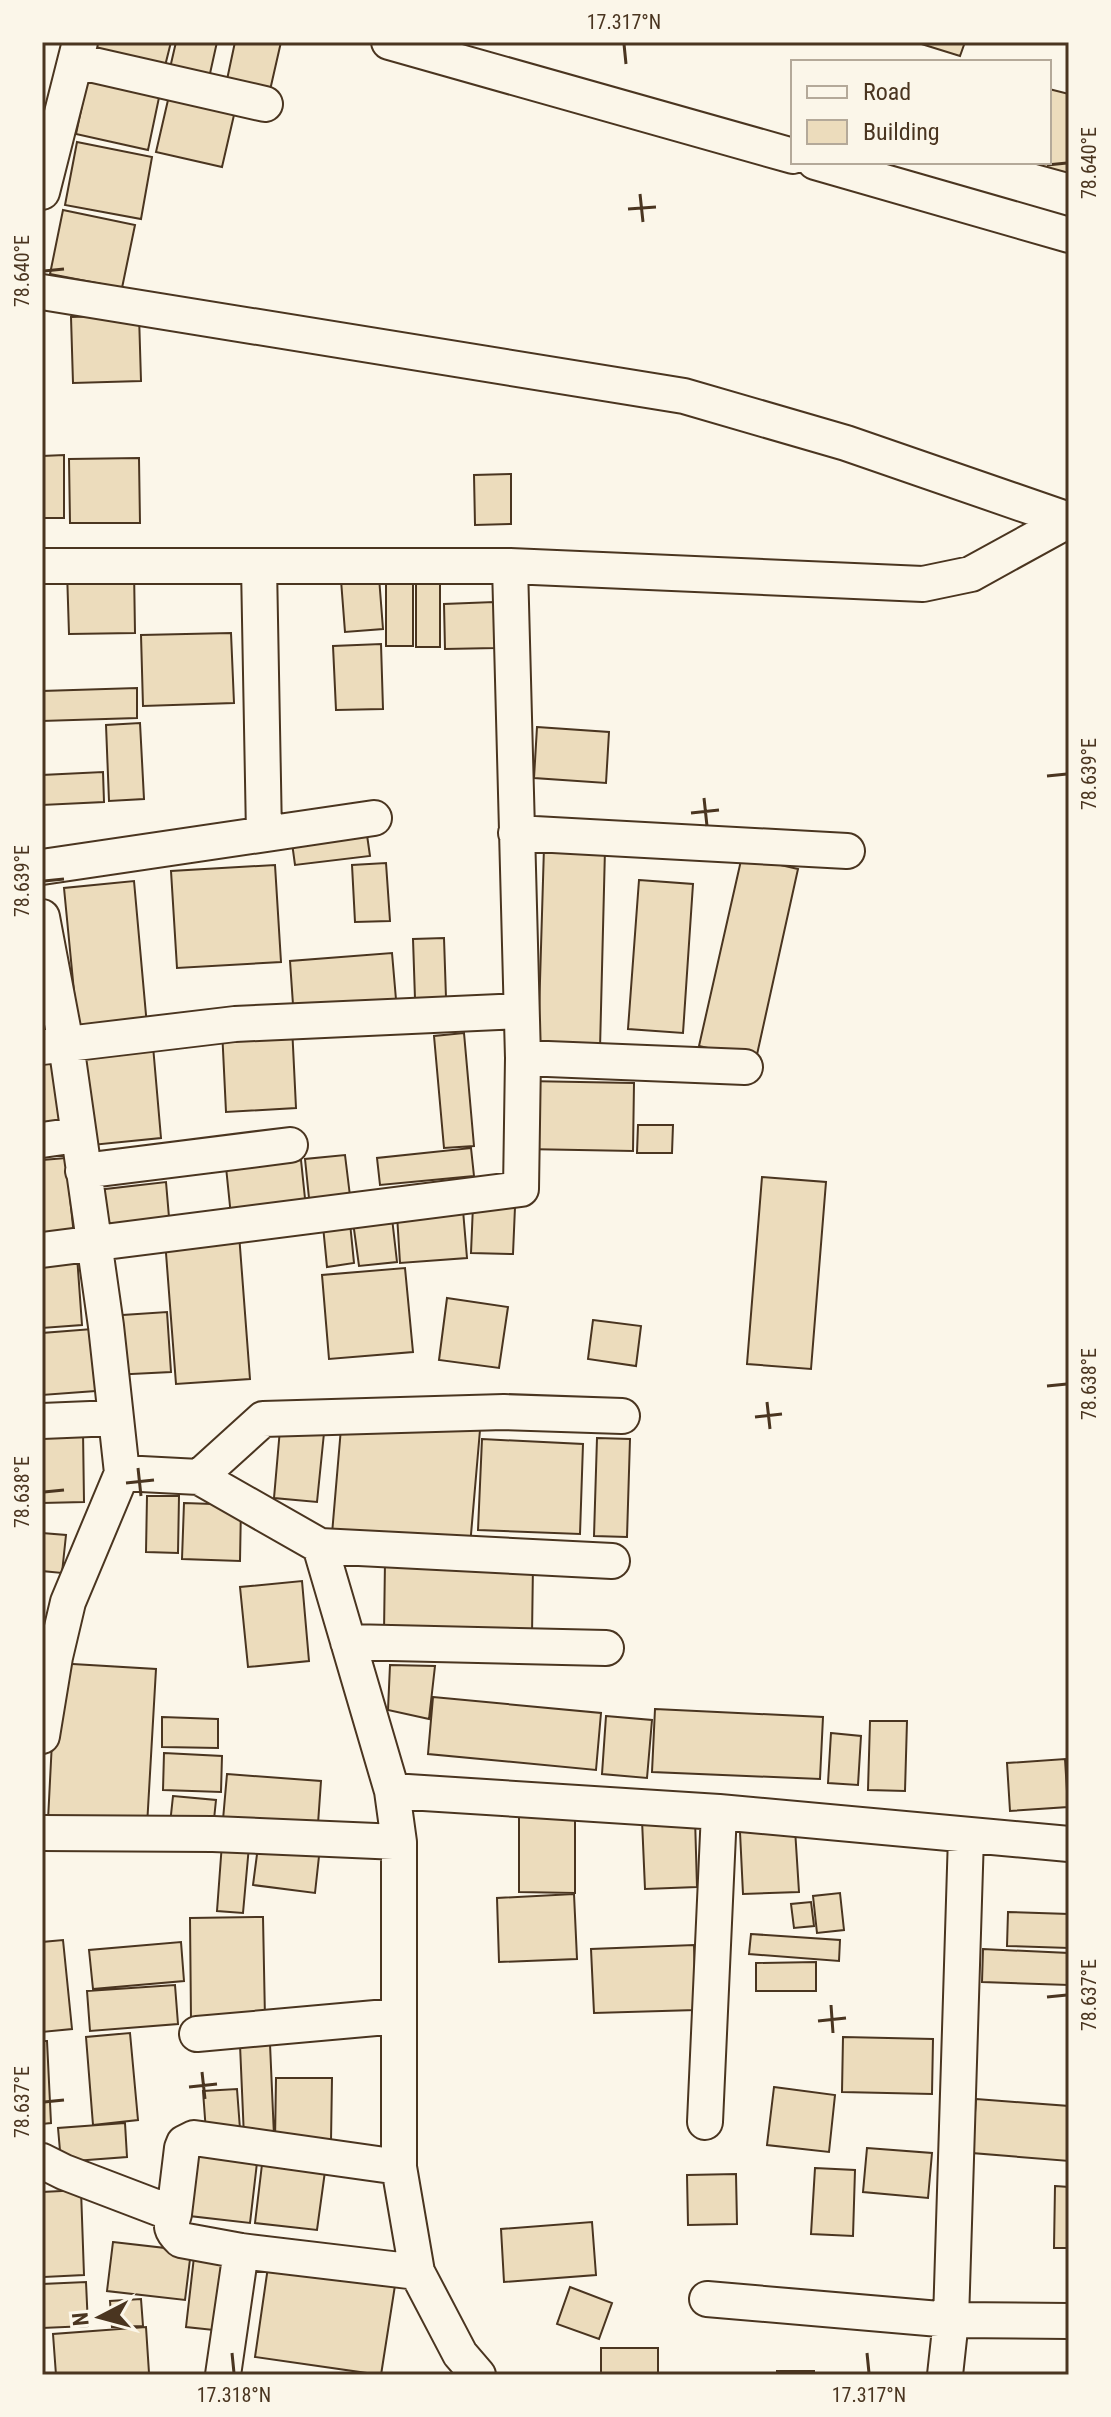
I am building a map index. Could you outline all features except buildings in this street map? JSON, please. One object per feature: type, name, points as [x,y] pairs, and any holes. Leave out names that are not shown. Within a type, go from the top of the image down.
[{"type":"street","points":[[389,42],[791,155]]},
{"type":"street","points":[[42,192],[78,52],[265,104]]},
{"type":"street","points":[[822,164],[1069,235]]},
{"type":"street","points":[[42,292],[684,396],[846,443],[1069,520],[971,574],[923,584],[510,566],[42,566]]},
{"type":"street","points":[[259,566],[264,834]]},
{"type":"street","points":[[42,1250],[521,1189],[523,1058],[510,566]]},
{"type":"street","points":[[42,867],[374,818]]},
{"type":"street","points":[[516,833],[847,851]]},
{"type":"street","points":[[43,1726],[68,1602],[122,1473],[106,1326],[83,1171],[54,1046],[44,928]]},
{"type":"street","points":[[54,1046],[235,1024],[520,1011]]},
{"type":"street","points":[[523,1058],[745,1067]]},
{"type":"street","points":[[42,1140],[77,1135]]},
{"type":"street","points":[[83,1171],[290,1145]]},
{"type":"street","points":[[199,1477],[263,1419],[504,1412],[622,1416]]},
{"type":"street","points":[[42,1421],[115,1418]]},
{"type":"street","points":[[122,1473],[199,1477],[320,1546],[612,1561]]},
{"type":"street","points":[[320,1546],[392,1791],[399,1842],[399,2167],[417,2272],[460,2354],[478,2375]]},
{"type":"street","points":[[348,1642],[606,1648]]},
{"type":"street","points":[[392,1791],[719,1812],[1069,1844]]},
{"type":"street","points":[[705,2122],[719,1812]]},
{"type":"street","points":[[42,1833],[213,1834],[399,1842]]},
{"type":"street","points":[[945,2375],[951,2320],[966,1836]]},
{"type":"street","points":[[197,2034],[398,2016]]},
{"type":"street","points":[[399,2167],[194,2138],[184,2143],[182,2148],[171,2226],[173,2233],[181,2240],[241,2251],[417,2272]]},
{"type":"street","points":[[42,2161],[174,2214]]},
{"type":"street","points":[[215,2374],[241,2251]]},
{"type":"street","points":[[707,2299],[951,2320],[1069,2321]]}]
